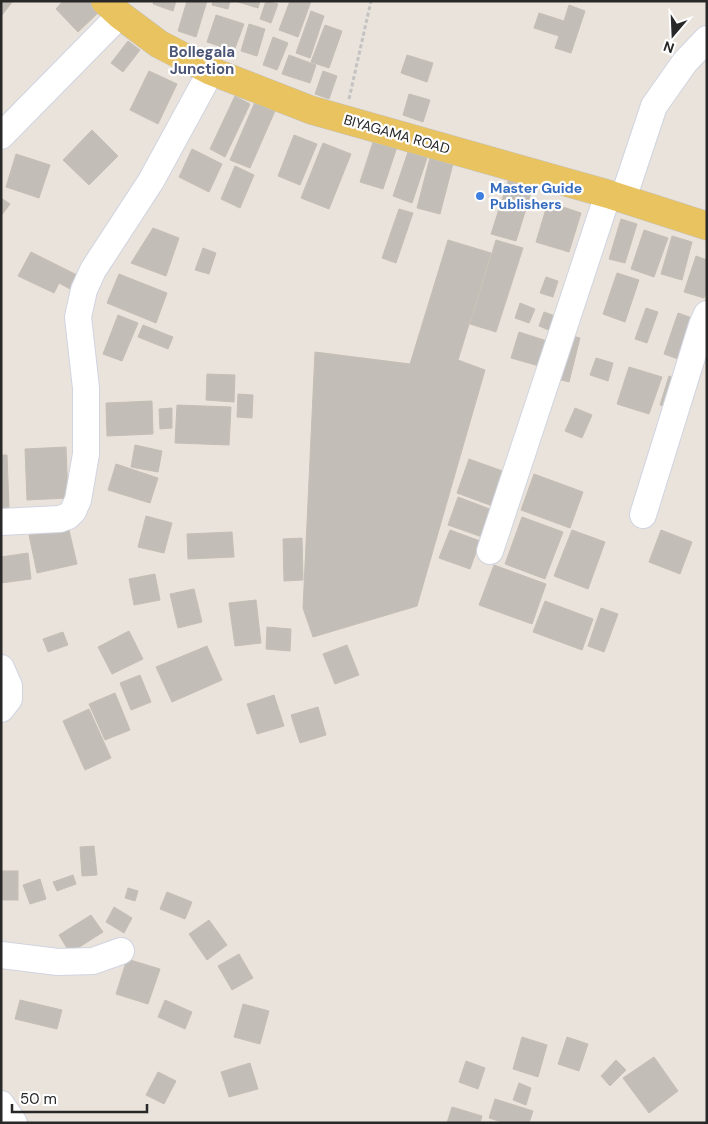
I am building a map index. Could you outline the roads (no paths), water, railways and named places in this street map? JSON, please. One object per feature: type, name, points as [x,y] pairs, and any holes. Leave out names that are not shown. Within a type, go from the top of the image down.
[{"type":"main road","name":"BIYAGAMA ROAD","points":[[113,8],[158,44],[211,71],[311,110],[616,197],[707,226]]},
{"type":"street","points":[[1,136],[113,8]]},
{"type":"street","points":[[490,551],[616,197],[654,106],[685,62],[707,38]]},
{"type":"street","points":[[1,522],[60,519],[68,516],[73,511],[78,500],[86,454],[86,388],[78,317],[84,290],[93,270],[151,181],[211,71]]},
{"type":"street","points":[[643,515],[707,314]]},
{"type":"street","points":[[1,668],[9,686],[9,699],[1,709]]},
{"type":"street","points":[[1,955],[58,962],[94,960],[121,951]]},
{"type":"street","points":[[1,1104],[14,1123]]},
{"type":"place","name":"Master Guide Publishers","points":[[480,196]]},
{"type":"district","name":"Bollegala Junction","points":[[202,60]]}]
